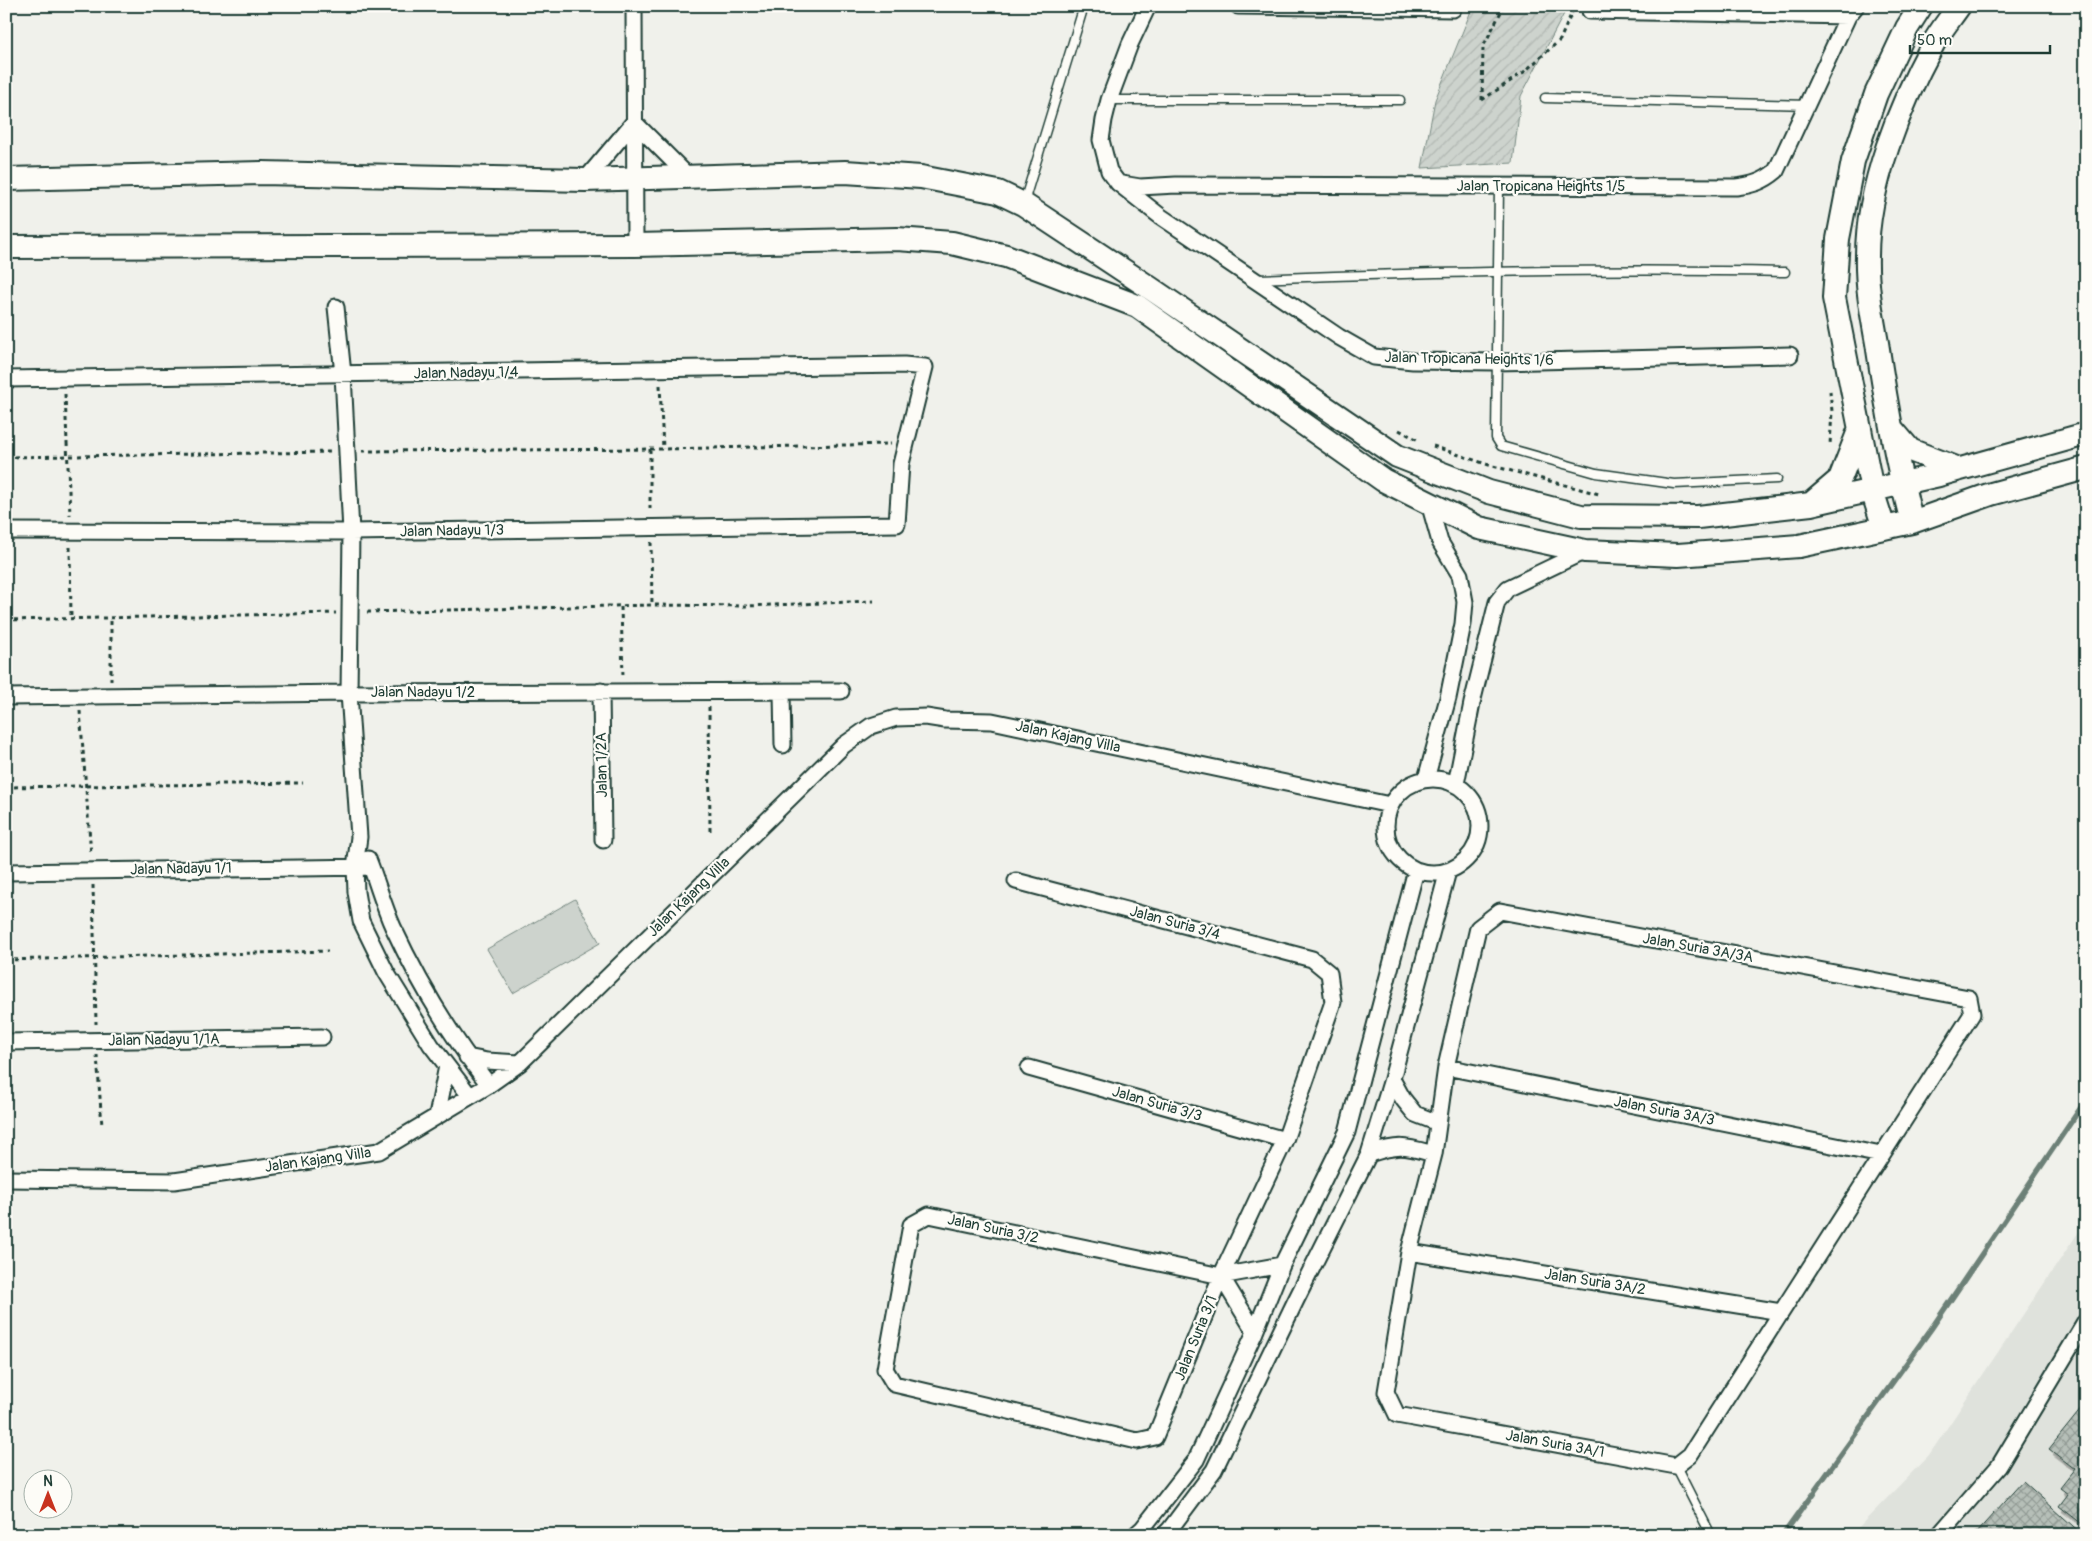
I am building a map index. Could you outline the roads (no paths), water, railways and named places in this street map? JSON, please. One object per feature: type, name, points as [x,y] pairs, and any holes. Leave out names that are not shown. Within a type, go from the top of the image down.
[{"type":"street","points":[[634,6],[635,245]]},
{"type":"street","points":[[1118,183],[1109,171],[1101,140],[1109,100],[1130,44],[1148,6]]},
{"type":"street","points":[[1238,6],[1453,9]]},
{"type":"street","points":[[1884,528],[1872,490],[1834,298],[1838,239],[1853,161],[1876,94],[1908,28],[1921,6]]},
{"type":"street","points":[[1912,522],[1892,430],[1872,309],[1867,256],[1872,210],[1884,158],[1907,97],[1934,43],[1958,6]]},
{"type":"street","points":[[1590,11],[1852,11]]},
{"type":"street","name":"Jalan Tropicana Heights 1/5","points":[[1118,183],[1140,187],[1176,184],[1736,187],[1753,185],[1767,179],[1776,171],[1852,11]]},
{"type":"street","points":[[634,122],[688,176]]},
{"type":"street","points":[[585,180],[634,122]]},
{"type":"street","points":[[6,180],[262,173],[635,180],[688,176],[845,172],[922,177],[998,192],[1023,204],[1150,288],[1397,456],[1489,492],[1582,516],[1698,518],[1811,504],[1959,469],[2086,434]]},
{"type":"street","name":"Jalan Tropicana Heights 1/6","points":[[1118,183],[1160,216],[1339,337],[1374,357],[1406,360],[1496,362],[1790,356]]},
{"type":"street","points":[[1160,216],[1156,198],[1176,184]]},
{"type":"street","points":[[6,247],[635,245],[897,239],[952,243],[1006,256],[1137,306],[1382,480],[1482,530],[1585,551],[1678,555],[1799,546],[1912,522],[1991,494],[2086,468]]},
{"type":"street","points":[[336,307],[343,374],[351,532],[349,693],[359,837],[355,867],[356,892],[361,921],[386,972],[430,1045],[470,1096]]},
{"type":"street","name":"Jalan Nadayu 1/4","points":[[6,379],[904,365],[925,367],[921,390],[905,443],[901,464],[897,524]]},
{"type":"street","points":[[1811,504],[1840,479],[1860,428]]},
{"type":"street","points":[[1892,430],[1910,450],[1959,469]]},
{"type":"street","points":[[1426,779],[1448,698],[1463,624],[1465,602],[1460,575],[1440,542],[1429,503]]},
{"type":"street","name":"Jalan Nadayu 1/3","points":[[6,531],[351,532],[897,524]]},
{"type":"street","points":[[1456,784],[1472,703],[1496,602],[1508,588],[1585,551]]},
{"type":"street","name":"Jalan Nadayu 1/2","points":[[6,697],[601,691],[840,692]]},
{"type":"street","name":"Jalan 1/2A","points":[[601,691],[603,840]]},
{"type":"street","points":[[782,692],[783,745]]},
{"type":"street","name":"Jalan Kajang Villa","points":[[6,1179],[174,1181],[379,1151],[489,1085],[520,1063],[844,745],[871,726],[896,718],[926,717],[946,720],[992,721],[1390,805]]},
{"type":"street","points":[[1426,779],[1442,779],[1456,784],[1469,794],[1477,808],[1481,823],[1479,839],[1472,853],[1462,864],[1448,871],[1432,874],[1416,870],[1402,863],[1392,851],[1386,836],[1385,821],[1390,805],[1398,793],[1411,784],[1426,779]]},
{"type":"street","points":[[359,837],[385,908],[410,960],[434,1004],[467,1057],[489,1085]]},
{"type":"street","name":"Jalan Nadayu 1/1","points":[[6,872],[371,867]]},
{"type":"street","points":[[1135,1535],[1142,1529],[1196,1460],[1255,1332],[1282,1265],[1347,1132],[1416,870]]},
{"type":"street","points":[[1164,1535],[1214,1470],[1296,1300],[1370,1154],[1448,871]]},
{"type":"street","name":"Jalan Suria 3/4","points":[[1016,881],[1312,959],[1329,973]]},
{"type":"street","name":"Jalan Suria 3A/3A","points":[[1434,1154],[1446,1067],[1478,928],[1500,911],[1969,998],[1972,1014],[1881,1155]]},
{"type":"street","points":[[386,972],[410,960]]},
{"type":"street","name":"Jalan Suria 3/1","points":[[885,1369],[894,1384],[1137,1440],[1155,1436],[1221,1276],[1285,1140],[1333,1002],[1329,973]]},
{"type":"street","points":[[413,1017],[434,1004]]},
{"type":"street","name":"Jalan Nadayu 1/1A","points":[[6,1042],[322,1037]]},
{"type":"street","points":[[467,1057],[486,1061],[520,1063]]},
{"type":"street","points":[[437,1116],[447,1066]]},
{"type":"street","name":"Jalan Suria 3A/3","points":[[1446,1067],[1881,1155]]},
{"type":"street","name":"Jalan Suria 3/3","points":[[1029,1068],[1285,1140]]},
{"type":"street","points":[[1392,1079],[1403,1099],[1415,1114],[1438,1122]]},
{"type":"street","points":[[1370,1154],[1388,1148],[1403,1146],[1434,1154]]},
{"type":"street","name":"Jalan Suria 3A/1","points":[[1434,1154],[1409,1252],[1386,1392],[1397,1416],[1676,1466]]},
{"type":"street","points":[[1676,1466],[1690,1455],[1881,1155]]},
{"type":"street","name":"Jalan Suria 3/2","points":[[885,1369],[911,1225],[929,1215],[1221,1276],[1282,1265]]},
{"type":"street","name":"Jalan Suria 3A/2","points":[[1409,1252],[1781,1312]]},
{"type":"street","points":[[1221,1276],[1255,1332]]},
{"type":"street","points":[[1939,1535],[1999,1466],[2086,1321]]},
{"type":"lane","points":[[1023,204],[1084,6]]},
{"type":"lane","points":[[1545,98],[1808,105]]},
{"type":"lane","points":[[1109,100],[1400,100]]},
{"type":"lane","points":[[1499,186],[1496,438],[1502,446],[1596,473],[1674,484],[1777,479]]},
{"type":"lane","points":[[1254,279],[1415,273],[1785,272]]},
{"type":"lane","points":[[1676,1466],[1711,1535]]},
{"type":"waterway","points":[[1783,1535],[1931,1329],[2086,1100]]}]
